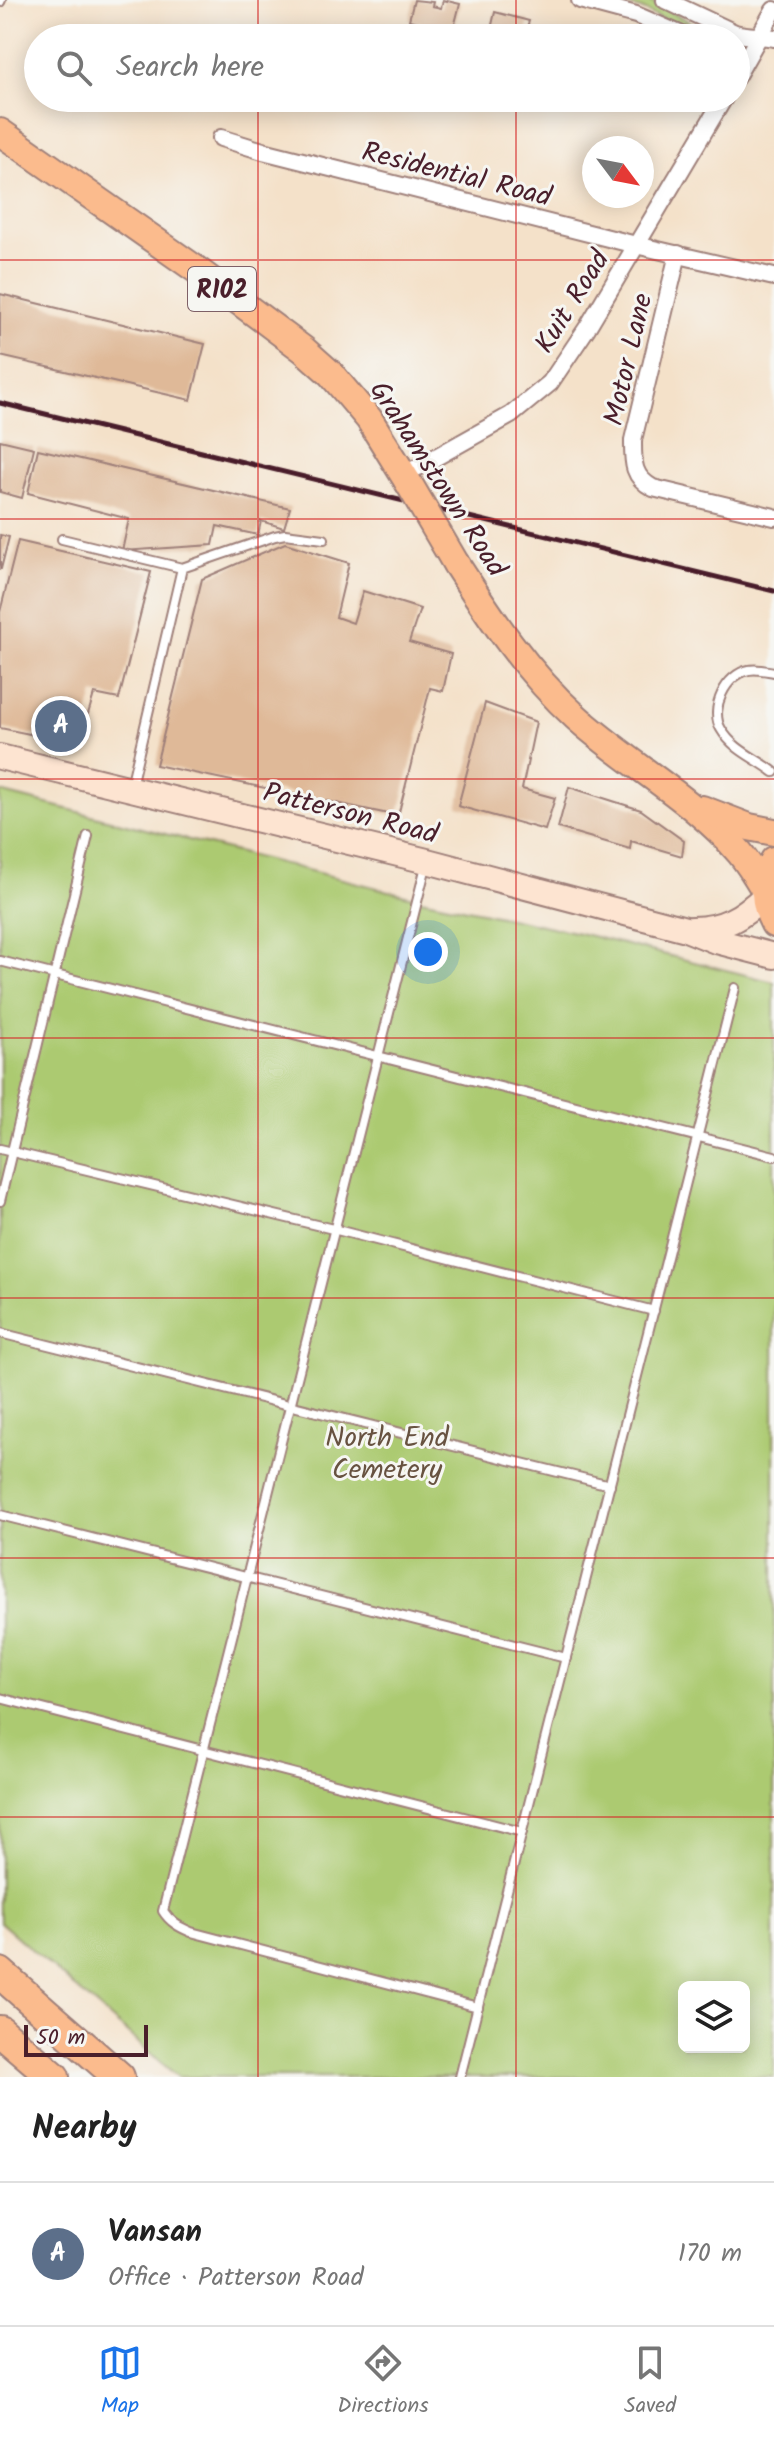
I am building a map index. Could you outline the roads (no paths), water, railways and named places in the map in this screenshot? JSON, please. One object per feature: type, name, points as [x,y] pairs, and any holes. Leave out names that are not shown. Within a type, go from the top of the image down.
[{"type":"highway","points":[[0,1973],[119,2077]]},
{"type":"highway","points":[[0,2031],[54,2077]]},
{"type":"main road","name":"Grahamstown Road","points":[[0,132],[197,270],[304,350],[331,374],[369,419],[490,618],[535,676],[576,717],[683,801],[740,853],[764,892],[768,914],[774,924]]},
{"type":"main road","name":"Grahamstown Road","points":[[683,801],[749,827],[774,832]]},
{"type":"main road","points":[[764,892],[769,867],[774,860]]},
{"type":"street","points":[[580,0],[657,24]]},
{"type":"street","points":[[665,0],[716,24]]},
{"type":"street","points":[[750,54],[767,36],[774,10]]},
{"type":"street","name":"Kuit Road","points":[[406,478],[511,415],[550,383],[587,328],[716,112]]},
{"type":"street","name":"Residential Road","points":[[221,138],[636,245],[774,277]]},
{"type":"street","name":"Motor Lane","points":[[678,254],[633,440],[635,471],[638,478],[653,488],[774,517]]},
{"type":"street","name":"Patterson Road","points":[[0,757],[427,861],[686,929],[716,941],[774,956]]},
{"type":"street","name":"Patterson Road","points":[[686,929],[723,926],[737,919],[764,892]]},
{"type":"lane","points":[[62,539],[182,568],[275,536],[285,534],[324,539]]},
{"type":"lane","points":[[130,788],[182,568]]},
{"type":"lane","points":[[774,672],[748,669],[735,676],[724,689],[717,704],[716,716],[730,741],[774,772]]},
{"type":"lane","points":[[0,1201],[88,836]]},
{"type":"lane","points":[[427,861],[163,1911],[168,1919],[191,1932],[478,2007]]},
{"type":"lane","points":[[0,961],[774,1156]]},
{"type":"lane","points":[[460,2077],[735,988]]},
{"type":"lane","points":[[0,1149],[333,1229],[654,1311]]},
{"type":"lane","points":[[0,1333],[610,1485]]},
{"type":"lane","points":[[0,1515],[566,1658]]},
{"type":"lane","points":[[0,1698],[522,1832]]},
{"type":"railway","points":[[0,403],[774,591]]},
{"type":"place","name":"Vansan","points":[[61,726]]},
{"type":"park label","name":"North End Cemetery","points":[[387,1452]]}]
